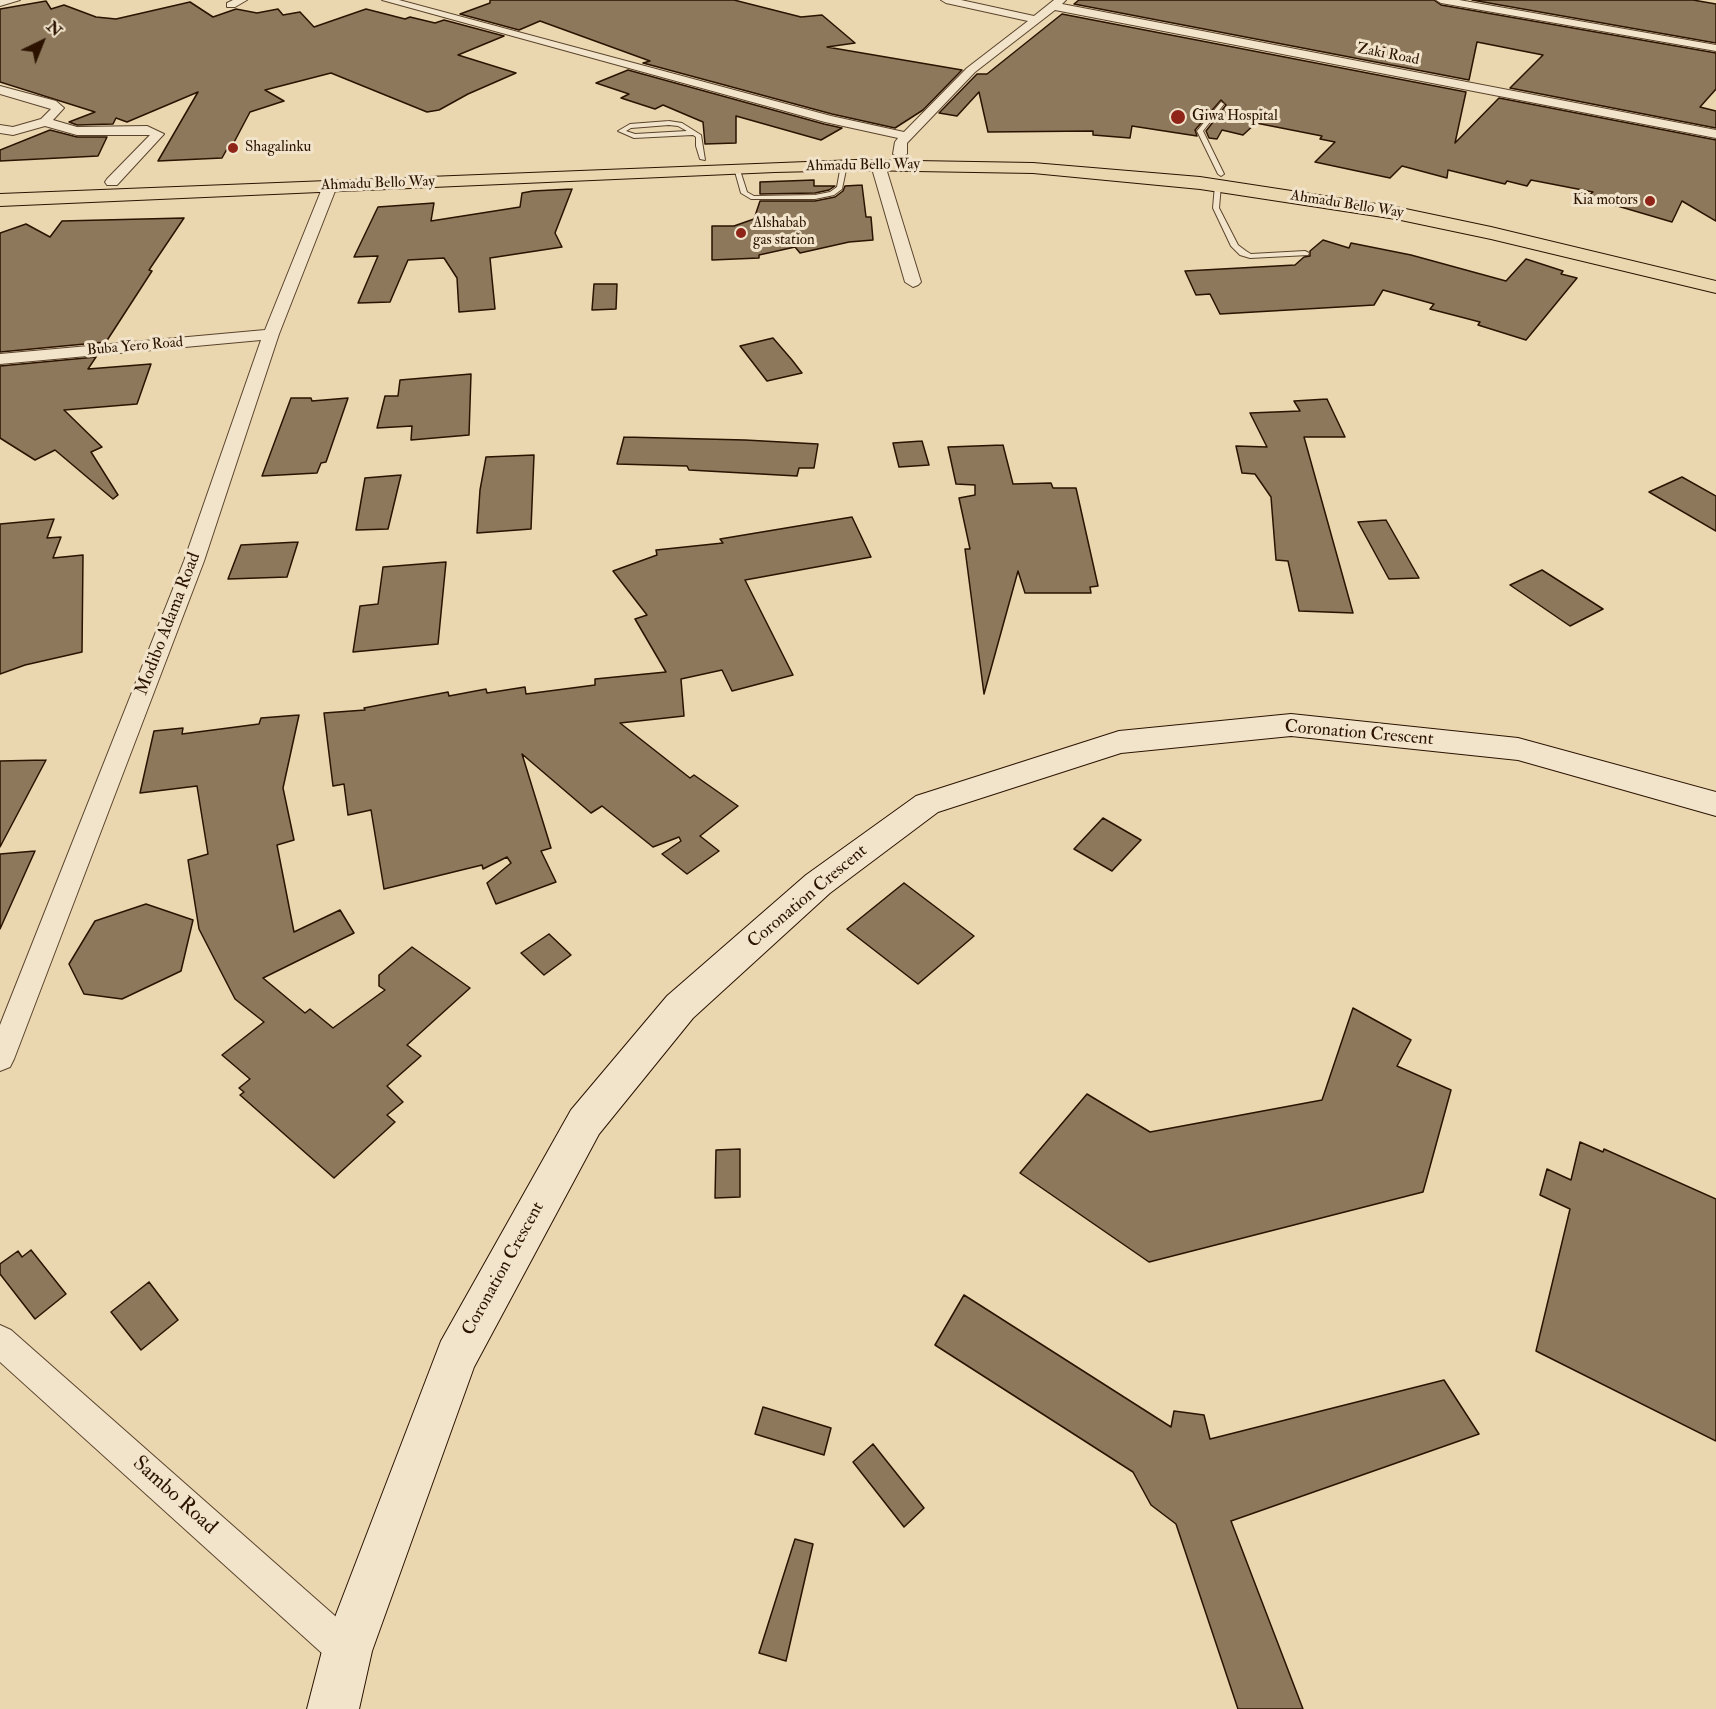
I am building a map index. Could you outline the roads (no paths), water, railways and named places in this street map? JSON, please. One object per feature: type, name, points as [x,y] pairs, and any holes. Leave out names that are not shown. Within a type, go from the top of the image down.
[{"type":"main road","name":"Ahmadu Bello Way","points":[[0,187],[703,159],[903,145],[1100,162],[1219,180],[1491,233],[1716,287]]},
{"type":"main road","name":"Ahmadu Bello Way","points":[[0,200],[737,168],[878,165],[1033,168],[1219,180],[1369,196],[1458,213],[1716,272]]},
{"type":"main road","name":"Coronation Crescent","points":[[333,1709],[347,1651],[456,1356],[585,1122],[680,1007],[818,884],[927,804],[1119,742],[1291,725],[1518,749],[1716,804]]},
{"type":"street","points":[[0,3],[15,0]]},
{"type":"street","points":[[231,5],[242,0]]},
{"type":"street","points":[[387,0],[795,110],[903,145],[970,70],[1058,3]]},
{"type":"street","points":[[946,0],[1035,19]]},
{"type":"street","points":[[1441,0],[1716,48]]},
{"type":"street","name":"Zaki Road","points":[[1058,3],[1716,134]]},
{"type":"street","points":[[0,90],[52,104],[58,108],[45,122],[13,131],[0,129]]},
{"type":"street","points":[[45,122],[77,131],[147,130],[158,134],[112,182]]},
{"type":"street","points":[[878,165],[913,282]]},
{"type":"street","name":"Modibo Adama Road","points":[[0,1059],[194,561],[271,334],[330,186]]},
{"type":"street","name":"Buba Yero Road","points":[[0,359],[271,334]]},
{"type":"street","name":"Sambo Road","points":[[0,1341],[347,1651]]},
{"type":"lane","points":[[1221,104],[1200,131],[1219,180],[1216,208],[1235,246],[1250,256],[1305,253]]},
{"type":"lane","points":[[694,133],[634,136],[621,131],[630,126],[680,124],[699,136],[703,159]]},
{"type":"lane","points":[[737,168],[744,193],[753,198],[815,197],[832,194],[840,188],[844,165]]},
{"type":"place","name":"Giwa Hospital","points":[[1178,117]]},
{"type":"place","name":"Shagalinku","points":[[233,148]]},
{"type":"place","name":"Kia motors","points":[[1650,201]]},
{"type":"place","name":"Alshabab gas station","points":[[741,233]]}]
